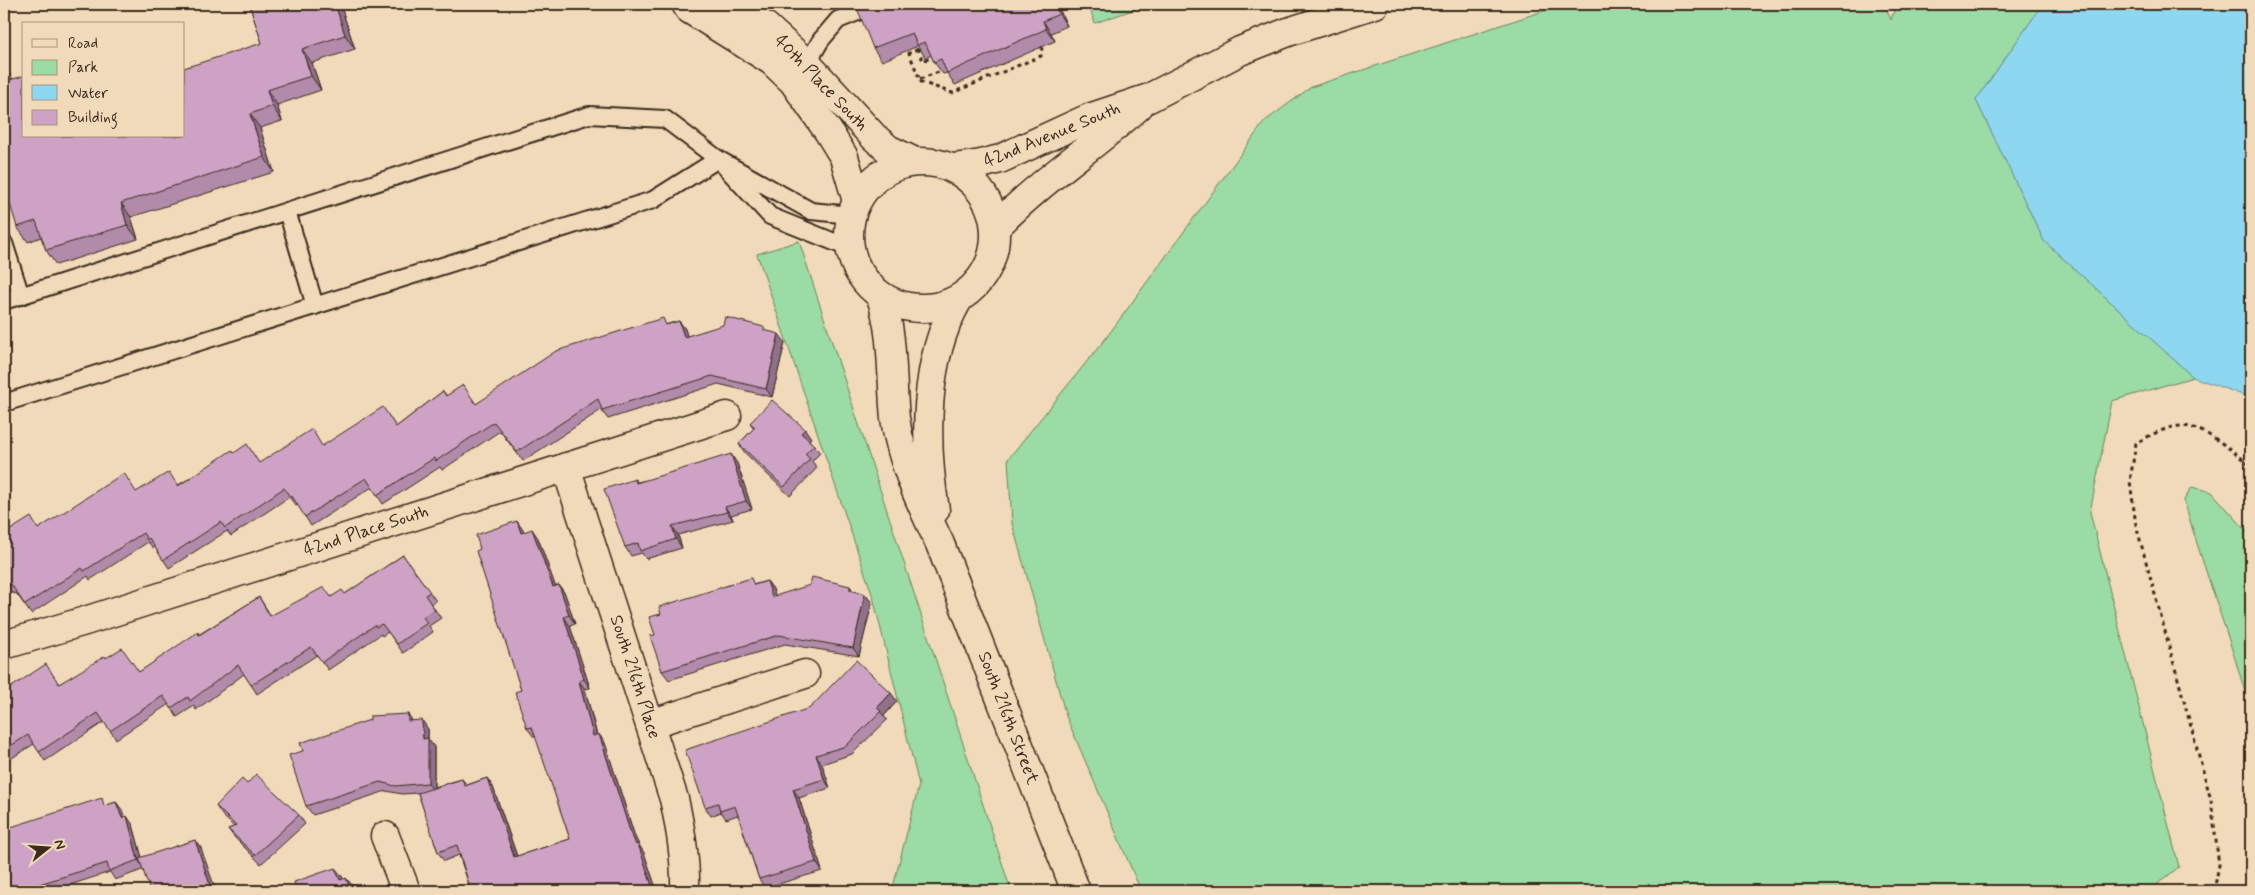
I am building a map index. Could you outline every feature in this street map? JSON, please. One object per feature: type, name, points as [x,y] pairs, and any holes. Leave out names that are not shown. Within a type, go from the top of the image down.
[{"type":"street","name":"40th Place South","points":[[686,4],[689,9],[772,61],[793,81],[844,157],[854,208]]},
{"type":"street","name":"40th Place South","points":[[728,4],[765,26],[807,64],[874,137],[888,149],[913,161]]},
{"type":"street","name":"42nd Avenue South","points":[[954,168],[1000,159],[1089,118],[1149,98],[1240,51],[1329,10],[1375,4]]},
{"type":"street","name":"42nd Avenue South","points":[[996,228],[1017,205],[1105,137],[1149,98]]},
{"type":"street","points":[[913,161],[932,162],[954,168],[969,178],[984,195],[996,228],[991,262],[983,277],[972,290],[958,300],[939,307],[919,309],[899,306],[881,297],[866,283],[856,267],[849,248],[848,231],[854,208],[868,185],[883,172],[895,166],[913,161]]},
{"type":"street","name":"South 216th Street","points":[[881,297],[888,317],[896,420],[903,455],[917,495],[940,544],[1076,891]]},
{"type":"street","name":"South 216th Street","points":[[940,544],[930,484],[931,390],[938,348],[946,320],[958,300]]},
{"type":"street","name":"42nd Place South","points":[[4,645],[727,416]]},
{"type":"street","name":"South 216th Place","points":[[566,467],[674,799],[682,836],[686,870],[685,891]]},
{"type":"street","points":[[650,724],[805,674]]},
{"type":"street","points":[[385,836],[406,891]]},
{"type":"lane","points":[[807,64],[821,40],[838,20],[877,4]]},
{"type":"lane","points":[[4,301],[589,115],[665,119],[718,159],[811,212],[854,208]]},
{"type":"lane","points":[[718,159],[770,216],[849,248]]},
{"type":"lane","points":[[4,403],[653,200],[718,159]]},
{"type":"lane","points":[[286,211],[316,306]]},
{"type":"lane","points":[[4,243],[21,296]]},
{"type":"path","points":[[914,40],[923,61],[935,56]]},
{"type":"path","points":[[918,49],[910,53],[921,82],[952,93],[1041,56],[1042,47]]},
{"type":"path","points":[[920,79],[941,71]]},
{"type":"path","points":[[2214,891],[2219,865],[2211,800],[2136,525],[2130,481],[2136,443],[2154,434],[2181,426],[2202,431],[2251,466]]},
{"type":"green space","points":[[1088,4],[1150,4],[1095,23]]},
{"type":"green space","points":[[1565,4],[1884,4],[1891,20],[1896,4],[2043,4],[1976,100],[2044,241],[2193,377],[2112,401],[2090,512],[2179,867],[2149,891],[1141,891],[1066,716],[1012,523],[1008,459],[1106,338],[1265,121],[1311,87]]},
{"type":"green space","points":[[799,241],[1011,891],[892,891],[919,785],[873,597],[757,254]]},
{"type":"green space","points":[[2192,487],[2212,492],[2251,536],[2251,714],[2184,500]]},
{"type":"water","points":[[2043,4],[2251,4],[2251,398],[2193,377],[2044,241],[1976,100]]},
{"type":"building","points":[[249,4],[335,4],[345,35],[302,49],[311,76],[267,90],[272,106],[250,114],[264,157],[121,203],[127,225],[46,250],[36,221],[17,227],[4,184],[5,68],[9,80],[22,77],[22,138],[185,138],[185,68],[262,43]]},
{"type":"building","points":[[865,4],[1054,4],[1059,14],[1043,21],[1046,29],[947,73],[941,59],[934,62],[925,42],[917,45],[912,33],[873,48],[857,8]]},
{"type":"building","points":[[725,317],[764,327],[764,330],[779,334],[766,389],[712,376],[602,410],[598,399],[517,452],[494,422],[436,461],[434,458],[377,495],[366,478],[305,517],[292,496],[290,497],[284,488],[225,528],[221,522],[163,560],[149,538],[147,540],[143,533],[84,571],[82,568],[25,605],[11,584],[8,585],[7,583],[4,585],[4,534],[31,517],[38,529],[124,473],[136,492],[169,472],[178,486],[232,450],[234,453],[247,444],[259,463],[312,429],[322,446],[383,407],[396,427],[443,391],[446,396],[463,385],[476,404],[556,351],[663,318],[666,325],[679,321],[684,337],[723,325]]},
{"type":"building","points":[[772,400],[805,429],[801,433],[814,445],[805,454],[810,459],[784,487],[739,444],[755,427],[750,423]]},
{"type":"building","points":[[731,454],[746,501],[725,507],[727,512],[672,526],[676,539],[640,551],[638,543],[625,547],[604,489],[635,479],[636,483]]},
{"type":"building","points":[[517,521],[521,533],[532,529],[553,587],[559,585],[569,615],[564,617],[584,679],[579,681],[593,736],[599,734],[629,828],[636,845],[638,844],[652,886],[638,891],[471,891],[457,845],[438,852],[418,793],[462,779],[465,786],[487,778],[514,857],[570,839],[532,727],[527,728],[515,692],[521,690],[476,551],[480,549],[476,535]]},
{"type":"building","points":[[403,555],[430,592],[425,595],[435,610],[423,617],[427,623],[397,644],[382,624],[376,627],[375,625],[322,662],[311,647],[251,685],[238,665],[190,701],[188,697],[171,708],[163,696],[110,731],[98,713],[39,752],[28,735],[4,750],[4,692],[46,664],[59,684],[122,648],[139,672],[198,632],[199,635],[259,597],[270,616],[324,587],[331,597],[342,590],[345,594]]},
{"type":"building","points":[[812,577],[850,586],[850,590],[865,594],[853,648],[779,635],[662,671],[650,636],[655,635],[649,617],[661,614],[659,607],[751,578],[754,585],[767,581],[772,597],[810,585]]},
{"type":"building","points":[[856,660],[891,693],[877,708],[881,711],[846,746],[816,755],[824,779],[793,789],[816,862],[759,879],[735,806],[720,811],[718,803],[705,807],[685,750],[810,708]]},
{"type":"building","points":[[408,714],[408,721],[422,720],[423,739],[428,738],[428,783],[395,786],[380,782],[306,806],[289,755],[303,751],[300,743],[370,720],[370,716]]},
{"type":"building","points":[[256,774],[299,815],[255,855],[228,829],[236,826],[216,806],[242,779],[247,784]]},
{"type":"building","points":[[102,798],[104,806],[116,802],[122,818],[127,816],[138,860],[109,871],[107,863],[33,886],[30,891],[11,891],[4,873],[4,838],[10,836],[8,828]]},
{"type":"building","points":[[195,840],[212,891],[150,891],[139,858]]},
{"type":"building","points":[[335,868],[340,880],[346,878],[351,891],[297,891],[294,882]]}]
